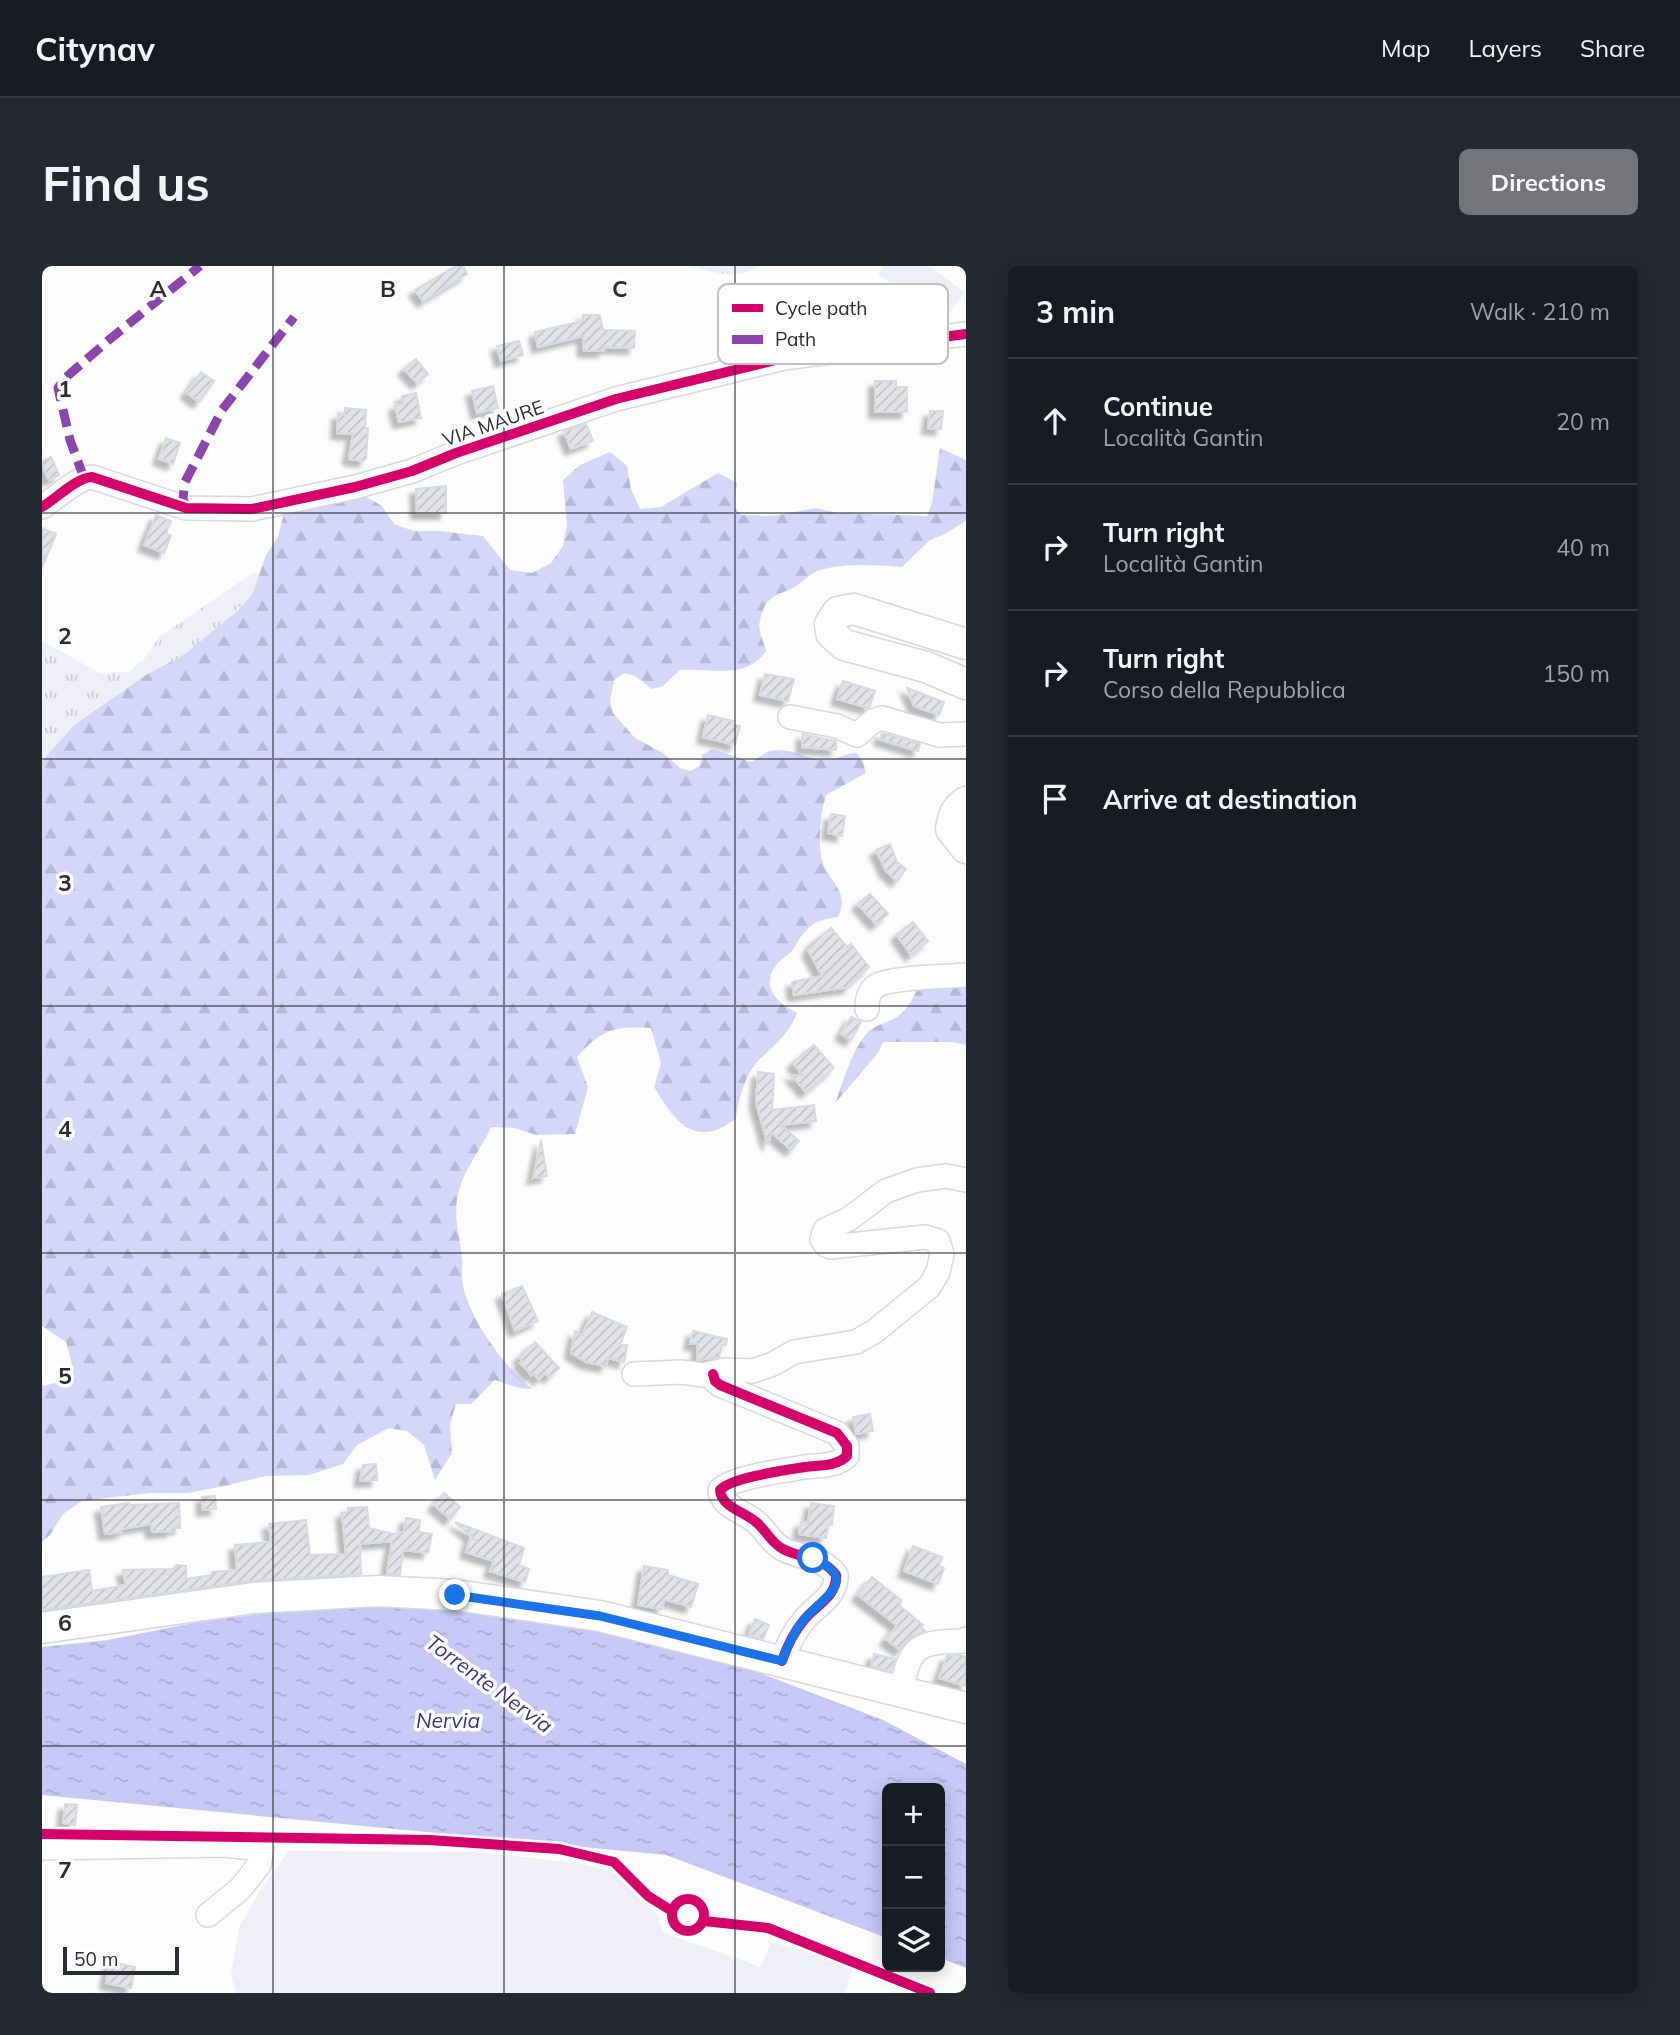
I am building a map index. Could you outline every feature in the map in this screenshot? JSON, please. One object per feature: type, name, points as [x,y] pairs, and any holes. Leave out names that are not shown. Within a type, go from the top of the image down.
[{"type":"main road","points":[[966,644],[854,609],[838,612],[830,624],[831,634],[844,645],[926,667],[966,684]]},
{"type":"main road","points":[[966,802],[959,806],[951,829],[966,848]]},
{"type":"main road","points":[[42,1628],[254,1598],[377,1591],[455,1595],[600,1616],[966,1709]]},
{"type":"street","name":"VIA MAURE","points":[[948,336],[966,334]]},
{"type":"street","name":"VIA MAURE","points":[[42,507],[77,481],[92,477],[186,508],[252,509],[355,487],[412,471],[456,453],[616,399],[759,364]]},
{"type":"street","points":[[790,717],[837,726],[857,735],[873,721],[882,718],[939,735],[966,734]]},
{"type":"street","points":[[867,1009],[867,999],[877,985],[966,975]]},
{"type":"street","points":[[634,1374],[681,1372],[703,1375],[725,1370],[753,1371],[774,1364],[794,1352],[856,1342],[875,1331],[929,1287],[938,1272],[942,1254],[938,1241],[925,1237],[831,1247],[823,1242],[823,1233],[827,1228],[849,1219],[886,1191],[917,1180],[946,1176],[966,1180]]},
{"type":"street","points":[[713,1374],[720,1385],[837,1433],[847,1446],[847,1457],[839,1463],[762,1475],[724,1485],[720,1490],[720,1495],[726,1502],[757,1522],[774,1544],[829,1565],[836,1575],[834,1591],[796,1630],[782,1661]]},
{"type":"street","points":[[901,1692],[908,1662],[919,1648],[925,1644],[964,1642],[966,1639]]},
{"type":"street","points":[[42,1848],[225,1845],[261,1849],[259,1865],[240,1889],[208,1915]]},
{"type":"shaded area","points":[[885,266],[928,266],[965,292],[948,315],[948,284],[892,284],[878,274]]},
{"type":"shaded area","points":[[289,1851],[479,1852],[583,1864],[617,1874],[657,1915],[664,1933],[761,1967],[771,1942],[820,1955],[852,1969],[844,1993],[236,1993],[231,1975],[239,1927],[262,1888]]},
{"type":"green space","points":[[689,266],[760,266],[751,271],[733,274]]},
{"type":"green space","points":[[940,448],[966,460],[966,521],[930,540],[902,567],[850,565],[820,570],[776,596],[765,606],[759,624],[766,651],[748,666],[727,671],[680,670],[663,686],[652,689],[635,676],[624,673],[614,680],[610,701],[613,713],[635,738],[663,753],[680,768],[690,771],[700,766],[702,755],[712,749],[751,762],[777,750],[825,760],[857,753],[866,773],[826,795],[820,826],[821,856],[823,865],[840,892],[841,908],[838,917],[820,921],[808,928],[771,975],[771,988],[778,1000],[797,1013],[778,1042],[751,1070],[741,1094],[736,1119],[719,1129],[705,1132],[686,1127],[672,1113],[654,1087],[661,1063],[651,1028],[618,1029],[594,1040],[577,1057],[588,1087],[575,1134],[536,1135],[515,1128],[491,1127],[469,1166],[459,1190],[456,1208],[465,1295],[488,1340],[510,1368],[532,1389],[519,1388],[495,1380],[471,1404],[456,1404],[450,1424],[452,1453],[435,1480],[424,1445],[407,1431],[389,1428],[357,1445],[343,1464],[309,1475],[265,1476],[188,1493],[149,1493],[82,1501],[63,1514],[50,1535],[42,1542],[42,1386],[61,1382],[72,1365],[66,1342],[42,1326],[42,761],[74,725],[146,675],[185,654],[236,612],[252,595],[266,555],[278,537],[284,513],[363,495],[382,506],[394,524],[414,531],[483,536],[510,570],[532,573],[551,563],[563,546],[567,524],[563,480],[580,465],[610,452],[627,466],[631,489],[640,509],[661,507],[718,473],[737,483],[734,506],[741,515],[773,516],[816,508],[838,513],[927,516],[932,503]]},
{"type":"green space","points":[[254,572],[260,575],[252,595],[219,627],[185,654],[146,675],[74,724],[42,761],[42,641],[100,673],[129,672],[144,659],[159,637]]},
{"type":"green space","points":[[966,983],[966,1045],[953,1042],[883,1042],[878,1053],[836,1102],[853,1056],[868,1032],[900,1015],[917,990]]},
{"type":"water","name":"Nervia","points":[[453,1608],[585,1623],[739,1665],[883,1720],[966,1764],[966,1968],[945,1960],[945,1783],[882,1783],[882,1936],[666,1855],[42,1795],[42,1647],[108,1640],[203,1621],[303,1609]]},
{"type":"building","points":[[456,266],[463,266],[467,274],[423,301],[415,290]]},
{"type":"building","points":[[583,315],[600,315],[603,330],[635,331],[634,348],[604,347],[604,351],[584,351],[583,336],[538,347],[535,332],[583,321]]},
{"type":"building","points":[[519,341],[523,355],[501,361],[497,346]]},
{"type":"building","points":[[416,359],[428,374],[417,383],[404,369]]},
{"type":"building","points":[[201,372],[214,381],[199,402],[187,393]]},
{"type":"building","points":[[875,381],[896,381],[896,387],[907,387],[907,412],[875,412]]},
{"type":"building","points":[[493,386],[498,408],[477,413],[472,391]]},
{"type":"building","points":[[416,393],[421,418],[399,422],[395,405],[403,404],[402,396]]},
{"type":"building","points":[[345,408],[366,410],[365,428],[368,428],[366,459],[363,461],[349,459],[353,434],[337,433],[338,414],[345,415]]},
{"type":"building","points":[[930,411],[943,411],[941,429],[928,428]]},
{"type":"building","points":[[586,424],[593,441],[571,449],[564,431]]},
{"type":"building","points":[[166,438],[180,443],[173,464],[159,459]]},
{"type":"building","points":[[51,457],[59,475],[49,480],[42,461]]},
{"type":"building","points":[[446,486],[446,513],[417,513],[416,489]]},
{"type":"building","points":[[156,515],[171,521],[166,533],[171,536],[164,553],[144,545]]},
{"type":"building","points":[[42,528],[56,534],[42,567]]},
{"type":"building","points":[[765,674],[794,679],[788,701],[760,695]]},
{"type":"building","points":[[843,681],[875,691],[869,708],[837,699]]},
{"type":"building","points":[[907,688],[944,702],[939,715],[914,706]]},
{"type":"building","points":[[708,715],[733,721],[732,724],[740,726],[735,745],[703,737]]},
{"type":"building","points":[[882,733],[920,744],[918,751],[880,739]]},
{"type":"building","points":[[803,734],[836,741],[836,750],[802,747]]},
{"type":"building","points":[[831,814],[845,816],[842,836],[828,833]]},
{"type":"building","points":[[890,844],[897,862],[906,869],[897,881],[886,871],[876,850]]},
{"type":"building","points":[[870,894],[888,914],[876,924],[858,904]]},
{"type":"building","points":[[913,922],[928,941],[911,955],[897,935]]},
{"type":"building","points":[[831,928],[847,947],[851,944],[869,967],[850,983],[850,987],[794,995],[792,982],[822,976],[808,950],[812,947],[811,944]]},
{"type":"building","points":[[851,1017],[861,1022],[851,1040],[841,1034]]},
{"type":"building","points":[[814,1045],[834,1068],[806,1092],[791,1075],[803,1076],[793,1063]]},
{"type":"building","points":[[758,1072],[774,1074],[772,1110],[814,1105],[816,1121],[781,1125],[799,1141],[791,1150],[771,1132],[768,1145],[756,1103]]},
{"type":"building","points":[[541,1140],[547,1176],[533,1178]]},
{"type":"building","points":[[522,1286],[538,1321],[515,1331],[502,1294]]},
{"type":"building","points":[[592,1312],[627,1327],[620,1345],[627,1345],[624,1362],[608,1358],[606,1366],[586,1362],[571,1353],[575,1331],[582,1336]]},
{"type":"building","points":[[693,1331],[727,1339],[726,1345],[722,1345],[719,1357],[697,1360],[698,1344],[690,1344]]},
{"type":"building","points":[[535,1342],[559,1368],[549,1377],[545,1373],[539,1379],[520,1363],[523,1361],[519,1357]]},
{"type":"building","points":[[870,1414],[873,1431],[856,1434],[853,1417]]},
{"type":"building","points":[[376,1464],[377,1480],[360,1481],[363,1465]]},
{"type":"building","points":[[444,1493],[460,1507],[450,1519],[434,1505]]},
{"type":"building","points":[[215,1496],[216,1509],[203,1510],[202,1497]]},
{"type":"building","points":[[129,1503],[179,1503],[180,1528],[152,1532],[151,1524],[105,1534],[101,1507]]},
{"type":"building","points":[[811,1503],[834,1506],[832,1525],[828,1525],[826,1538],[799,1534],[801,1522],[808,1523]]},
{"type":"building","points":[[367,1507],[369,1528],[393,1534],[404,1532],[406,1518],[420,1520],[419,1532],[432,1534],[428,1553],[403,1550],[400,1575],[387,1574],[392,1541],[360,1544],[361,1574],[252,1581],[42,1610],[42,1577],[89,1570],[92,1591],[126,1585],[123,1570],[173,1569],[176,1565],[186,1566],[186,1579],[212,1575],[212,1572],[237,1570],[235,1545],[271,1542],[269,1524],[306,1520],[310,1555],[346,1554],[342,1513],[348,1512],[348,1508]]},
{"type":"building","points":[[455,1522],[524,1548],[519,1565],[529,1569],[525,1582],[490,1571],[494,1561],[466,1552],[470,1539],[475,1540]]},
{"type":"building","points":[[913,1546],[942,1557],[939,1566],[944,1568],[938,1584],[904,1571]]},
{"type":"building","points":[[644,1566],[668,1570],[668,1575],[698,1584],[691,1607],[664,1599],[662,1609],[638,1605]]},
{"type":"building","points":[[872,1577],[901,1600],[900,1606],[923,1625],[921,1627],[925,1631],[911,1637],[900,1650],[886,1639],[896,1627],[895,1624],[858,1595]]},
{"type":"building","points":[[755,1619],[769,1625],[763,1639],[749,1635]]},
{"type":"building","points":[[874,1654],[895,1659],[891,1671],[871,1666]]},
{"type":"building","points":[[947,1656],[966,1657],[966,1686],[939,1678]]},
{"type":"building","points":[[65,1804],[77,1805],[75,1825],[63,1823]]},
{"type":"building","points":[[110,1962],[135,1967],[131,1988],[106,1983]]},
{"type":"marked path","points":[[84,478],[70,440],[58,388],[64,379],[110,339],[200,266]]},
{"type":"marked path","points":[[186,508],[183,498],[185,482],[222,410],[294,317]]},
{"type":"cycle path","points":[[948,336],[966,334]]},
{"type":"cycle path","points":[[42,507],[73,485],[92,477],[186,508],[252,509],[355,487],[412,471],[456,453],[616,399],[759,364]]},
{"type":"cycle path","points":[[713,1374],[720,1385],[837,1433],[847,1446],[847,1456],[837,1462],[760,1475],[736,1481],[720,1490],[724,1501],[756,1522],[779,1546],[824,1564],[836,1575],[833,1589],[800,1625],[782,1661]]},
{"type":"cycle path","points":[[42,1834],[429,1840],[559,1849],[614,1862],[648,1896],[672,1911]]},
{"type":"cycle path","points":[[688,1899],[700,1903],[704,1915],[700,1927],[688,1931],[676,1927],[672,1915],[676,1903],[688,1899]]},
{"type":"cycle path","points":[[704,1921],[768,1928],[930,1993]]},
{"type":"route","points":[[455,1595],[600,1616],[782,1661],[796,1630],[834,1591],[837,1583],[836,1575],[829,1565],[813,1558]]},
{"type":"water label","name":"Torrente Nervia","points":[[489,1684]]}]
